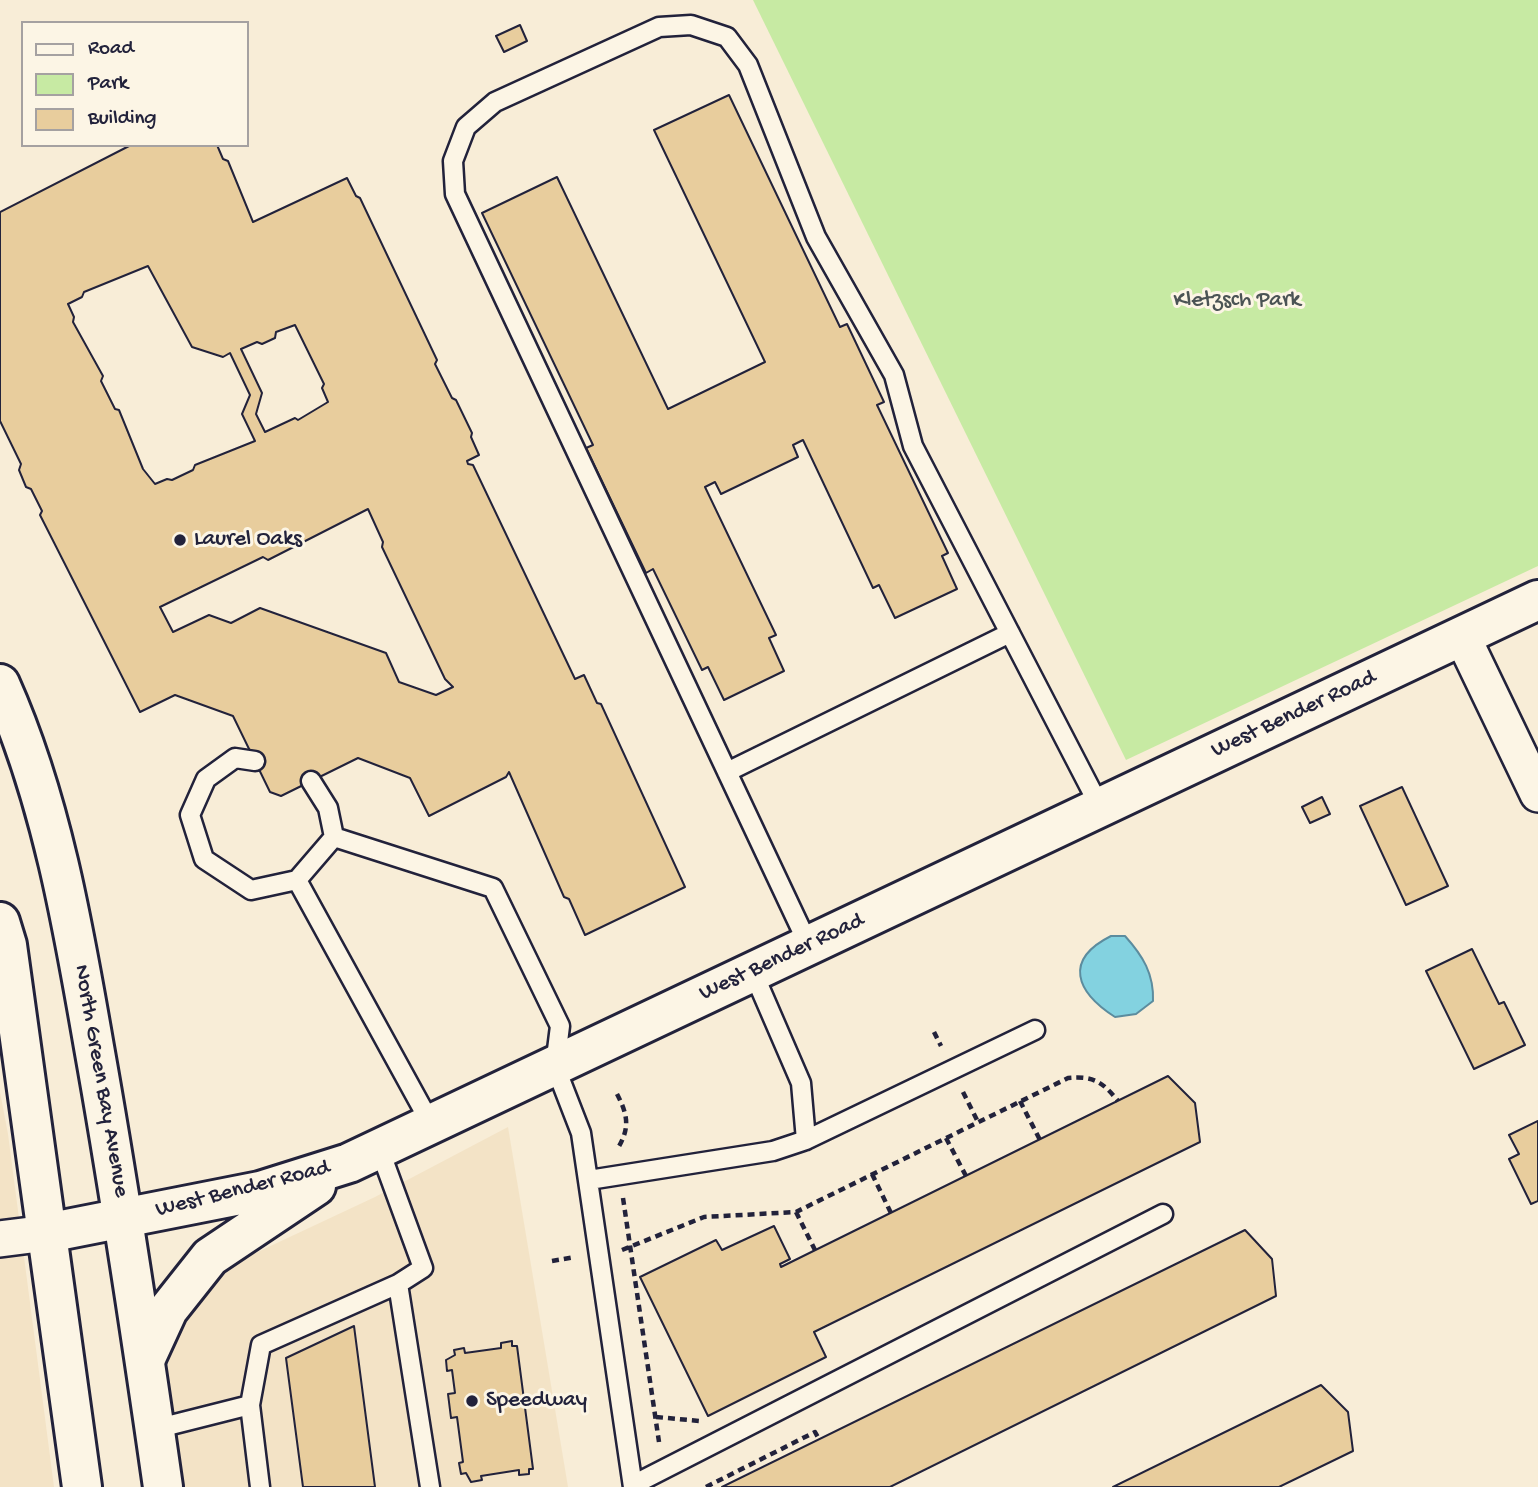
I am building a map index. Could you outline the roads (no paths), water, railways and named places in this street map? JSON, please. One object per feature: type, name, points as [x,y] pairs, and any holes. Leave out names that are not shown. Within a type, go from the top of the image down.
[{"type":"street","name":"West Bender Road","points":[[0,1239],[47,1233],[260,1191],[364,1156],[1538,600]]},
{"type":"street","points":[[1462,636],[1538,794]]},
{"type":"street","name":"North Green Bay Avenue","points":[[0,684],[20,730],[69,904],[125,1218],[163,1487]]},
{"type":"street","points":[[0,922],[7,945],[82,1487]]},
{"type":"street","points":[[145,1360],[168,1310],[210,1257],[364,1156]]},
{"type":"lane","points":[[809,946],[455,194],[453,161],[466,127],[495,102],[659,27],[691,25],[727,37],[748,65],[816,237],[894,375],[913,446],[1100,807]]},
{"type":"lane","points":[[727,772],[1010,633]]},
{"type":"lane","points":[[255,761],[235,758],[206,779],[190,815],[204,859],[251,890],[298,880],[334,837]]},
{"type":"lane","points":[[312,781],[328,808],[334,837]]},
{"type":"lane","points":[[334,837],[493,888],[560,1026],[555,1066],[581,1133],[633,1486],[1163,1214]]},
{"type":"lane","points":[[298,880],[431,1124]]},
{"type":"lane","points":[[753,972],[801,1083],[806,1140]]},
{"type":"lane","points":[[589,1180],[773,1151],[806,1140],[1035,1030]]},
{"type":"lane","points":[[260,1487],[250,1405],[261,1345],[398,1284],[423,1268],[364,1156]]},
{"type":"lane","points":[[398,1284],[430,1487]]},
{"type":"lane","points":[[155,1429],[250,1405]]},
{"type":"water","points":[[1111,936],[1125,936],[1142,958],[1152,982],[1153,1001],[1136,1014],[1115,1017],[1091,997],[1080,976],[1086,955]]},
{"type":"place","name":"Laurel Oaks","points":[[180,540]]},
{"type":"place","name":"Speedway","points":[[472,1401]]},
{"type":"park label","name":"Kletzsch Park","points":[[1237,301]]}]
